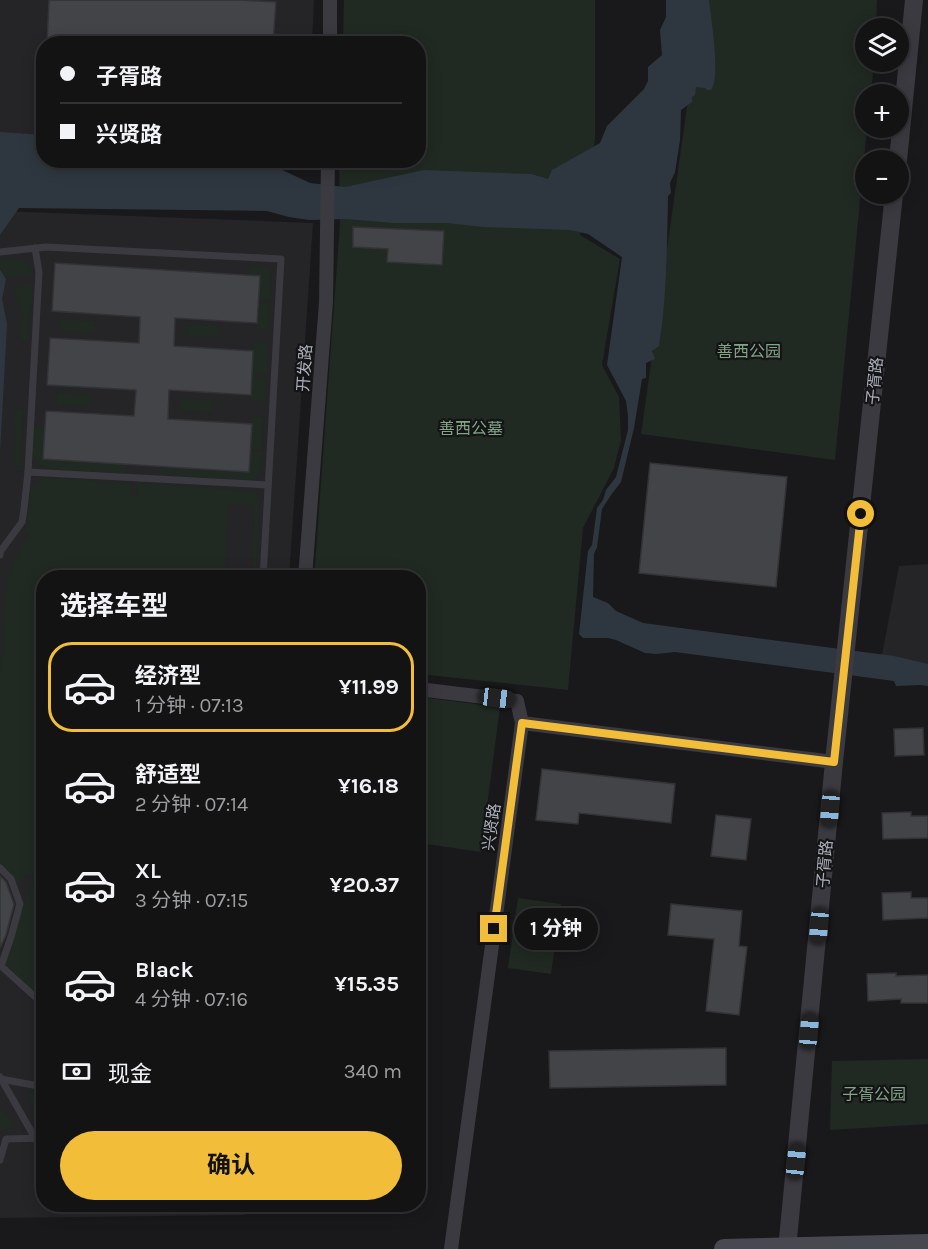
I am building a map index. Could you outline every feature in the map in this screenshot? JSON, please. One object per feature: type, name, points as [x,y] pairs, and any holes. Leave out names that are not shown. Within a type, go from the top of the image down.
[{"type":"main road","points":[[724,1249],[928,1244]]},
{"type":"street","points":[[330,0],[330,36]]},
{"type":"street","points":[[899,150],[914,0]]},
{"type":"street","name":"开发路","points":[[305,570],[326,302],[328,168]]},
{"type":"street","name":"子胥路","points":[[788,1248],[834,762],[893,204]]},
{"type":"street","points":[[426,690],[517,701],[522,723],[834,762]]},
{"type":"street","name":"兴贤路","points":[[451,1249],[522,723]]},
{"type":"lane","points":[[2,252],[46,247],[281,259],[263,570]]},
{"type":"lane","points":[[0,555],[22,522],[28,472],[39,272],[35,248]]},
{"type":"lane","points":[[28,472],[268,485]]},
{"type":"lane","points":[[0,868],[11,879],[20,904],[1,967],[36,998]]},
{"type":"lane","points":[[1,1078],[36,1085]]},
{"type":"lane","points":[[0,1160],[3,1138],[35,1138],[1,1078]]},
{"type":"shaded area","points":[[0,0],[314,0],[312,36],[36,36],[36,137],[0,135]]},
{"type":"shaded area","points":[[666,0],[709,0],[714,47],[714,83],[711,90],[696,87],[692,102],[681,110],[680,140],[675,172],[670,183],[671,193],[668,196],[665,290],[659,346],[652,351],[655,359],[646,363],[646,378],[642,379],[634,428],[621,482],[602,509],[594,554],[593,597],[608,603],[616,611],[643,623],[894,656],[928,664],[928,686],[896,686],[894,681],[675,652],[645,653],[616,640],[583,638],[579,634],[588,551],[592,545],[597,508],[616,477],[628,430],[626,401],[607,365],[622,257],[588,234],[570,230],[483,227],[447,223],[394,223],[346,219],[309,220],[267,211],[19,208],[0,235],[0,132],[36,135],[36,168],[278,168],[310,183],[345,187],[424,170],[531,174],[548,179],[552,170],[600,143],[607,126],[644,89],[648,81],[648,67],[662,55],[660,30],[666,17]]},
{"type":"shaded area","points":[[0,211],[313,223],[289,570],[36,570],[36,1212],[244,1212],[244,1215],[0,1218]]},
{"type":"shaded area","points":[[0,270],[6,279],[2,299],[7,324],[0,452]]},
{"type":"shaded area","points":[[928,564],[928,666],[881,660],[899,566]]},
{"type":"green space","name":"善西公墓","points":[[344,0],[595,0],[595,140],[580,235],[620,259],[602,365],[619,397],[621,440],[614,468],[583,528],[568,690],[426,675],[426,570],[315,570],[340,223],[339,168],[426,168],[426,36],[343,36]]},
{"type":"green space","name":"善西公园","points":[[702,0],[877,0],[876,18],[855,18],[855,72],[873,72],[872,84],[855,84],[855,138],[866,138],[865,150],[855,150],[855,204],[860,204],[835,460],[641,434]]},
{"type":"green space","points":[[0,258],[25,262],[33,277],[4,276],[0,270]]},
{"type":"green space","points":[[251,266],[266,266],[272,273],[271,300],[259,299],[260,276],[251,275]]},
{"type":"green space","points":[[23,285],[33,285],[29,341],[20,340],[23,311],[13,291]]},
{"type":"green space","points":[[258,303],[271,304],[270,329],[257,329]]},
{"type":"green space","points":[[61,319],[95,321],[94,333],[61,331]]},
{"type":"green space","points":[[186,324],[219,326],[218,338],[185,336]]},
{"type":"green space","points":[[254,342],[268,343],[267,375],[252,374]]},
{"type":"green space","points":[[252,377],[266,378],[265,402],[250,401]]},
{"type":"green space","points":[[58,392],[92,394],[91,406],[57,404]]},
{"type":"green space","points":[[180,398],[214,400],[213,412],[180,410]]},
{"type":"green space","points":[[15,410],[24,410],[22,467],[14,467]]},
{"type":"green space","points":[[252,416],[264,419],[263,450],[250,448]]},
{"type":"green space","points":[[34,426],[45,428],[43,459],[126,464],[126,474],[49,469],[37,461],[32,451]]},
{"type":"green space","points":[[263,452],[260,473],[250,481],[159,475],[159,466]]},
{"type":"green space","points":[[49,478],[131,483],[130,495],[136,496],[138,483],[248,490],[254,491],[260,499],[256,570],[252,570],[254,505],[228,504],[225,570],[36,570],[36,994],[5,964],[33,878],[26,873],[23,880],[15,883],[0,865],[0,671],[7,578],[22,545],[30,536],[24,531],[30,492],[36,483]]},
{"type":"green space","points":[[426,698],[500,707],[481,852],[426,844]]},
{"type":"green space","points":[[518,898],[561,904],[551,974],[508,968]]},
{"type":"green space","name":"子胥公园","points":[[928,1059],[928,1124],[830,1130],[832,1061]]},
{"type":"green space","points":[[31,1093],[36,1093],[36,1119],[34,1114],[29,1096]]},
{"type":"green space","points":[[0,1108],[14,1121],[12,1127],[8,1129],[0,1129]]},
{"type":"building","points":[[49,0],[276,2],[274,36],[47,36]]},
{"type":"building","points":[[353,227],[444,231],[442,265],[387,262],[388,249],[353,247]]},
{"type":"building","points":[[55,263],[260,276],[257,323],[175,318],[174,346],[253,351],[251,395],[169,390],[168,419],[252,424],[249,472],[43,459],[46,411],[134,416],[136,390],[47,385],[50,338],[139,343],[140,317],[52,311]]},
{"type":"building","points":[[650,463],[787,477],[776,587],[639,573]]},
{"type":"building","points":[[923,728],[924,755],[895,756],[894,729]]},
{"type":"building","points":[[542,769],[675,784],[671,823],[579,813],[578,824],[536,820]]},
{"type":"building","points":[[911,812],[911,816],[928,816],[928,838],[883,839],[882,813]]},
{"type":"building","points":[[716,815],[751,819],[746,860],[711,856]]},
{"type":"building","points":[[0,876],[6,882],[14,904],[0,948]]},
{"type":"building","points":[[911,892],[911,898],[928,898],[928,918],[883,920],[882,893]]},
{"type":"building","points":[[671,904],[742,911],[739,946],[747,947],[739,1015],[706,1011],[714,939],[668,935]]},
{"type":"building","points":[[896,973],[896,976],[928,975],[928,1003],[901,1003],[901,999],[868,1001],[867,974]]},
{"type":"building","points":[[726,1048],[726,1085],[550,1088],[549,1051]]},
{"type":"route","points":[[494,929],[522,723],[834,762],[861,514]]}]
